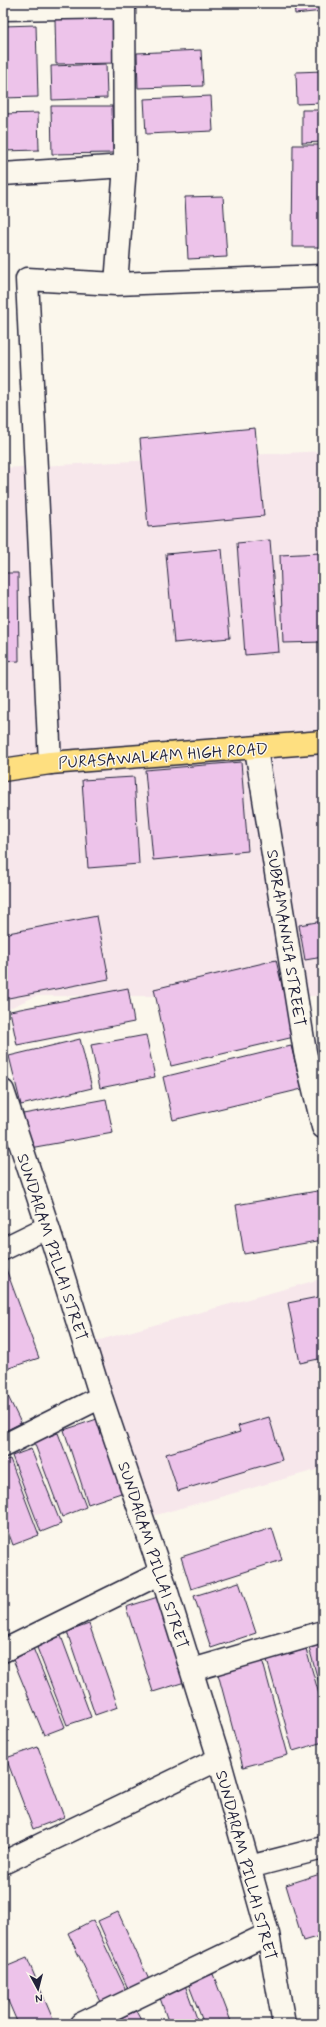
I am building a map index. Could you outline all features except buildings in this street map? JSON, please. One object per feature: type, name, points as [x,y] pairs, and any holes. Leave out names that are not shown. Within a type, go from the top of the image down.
[{"type":"main road","name":"PURASAWALKAM HIGH ROAD","points":[[3,770],[50,763],[323,742]]},
{"type":"street","points":[[3,9],[124,5],[125,166],[116,284]]},
{"type":"street","points":[[3,174],[125,166]]},
{"type":"street","points":[[50,763],[27,279],[116,284],[323,276]]},
{"type":"street","name":"SUBRAMANNIA STREET","points":[[256,748],[305,1052],[323,1127]]},
{"type":"street","name":"SUNDARAM PILLAI STRET","points":[[3,1091],[48,1227],[101,1397],[161,1573],[192,1670],[268,1934],[284,2024]]},
{"type":"street","points":[[3,1249],[48,1227]]},
{"type":"street","points":[[3,1446],[101,1397]]},
{"type":"street","points":[[3,1651],[161,1573]]},
{"type":"street","points":[[192,1670],[323,1632]]},
{"type":"street","points":[[3,1863],[219,1760]]},
{"type":"street","points":[[249,1867],[323,1848]]},
{"type":"street","points":[[81,2024],[268,1934]]},
{"type":"shaded area","points":[[323,451],[323,996],[36,996],[3,1011],[3,468]]},
{"type":"shaded area","points":[[321,1279],[323,1286],[323,1468],[149,1517],[96,1341]]}]
